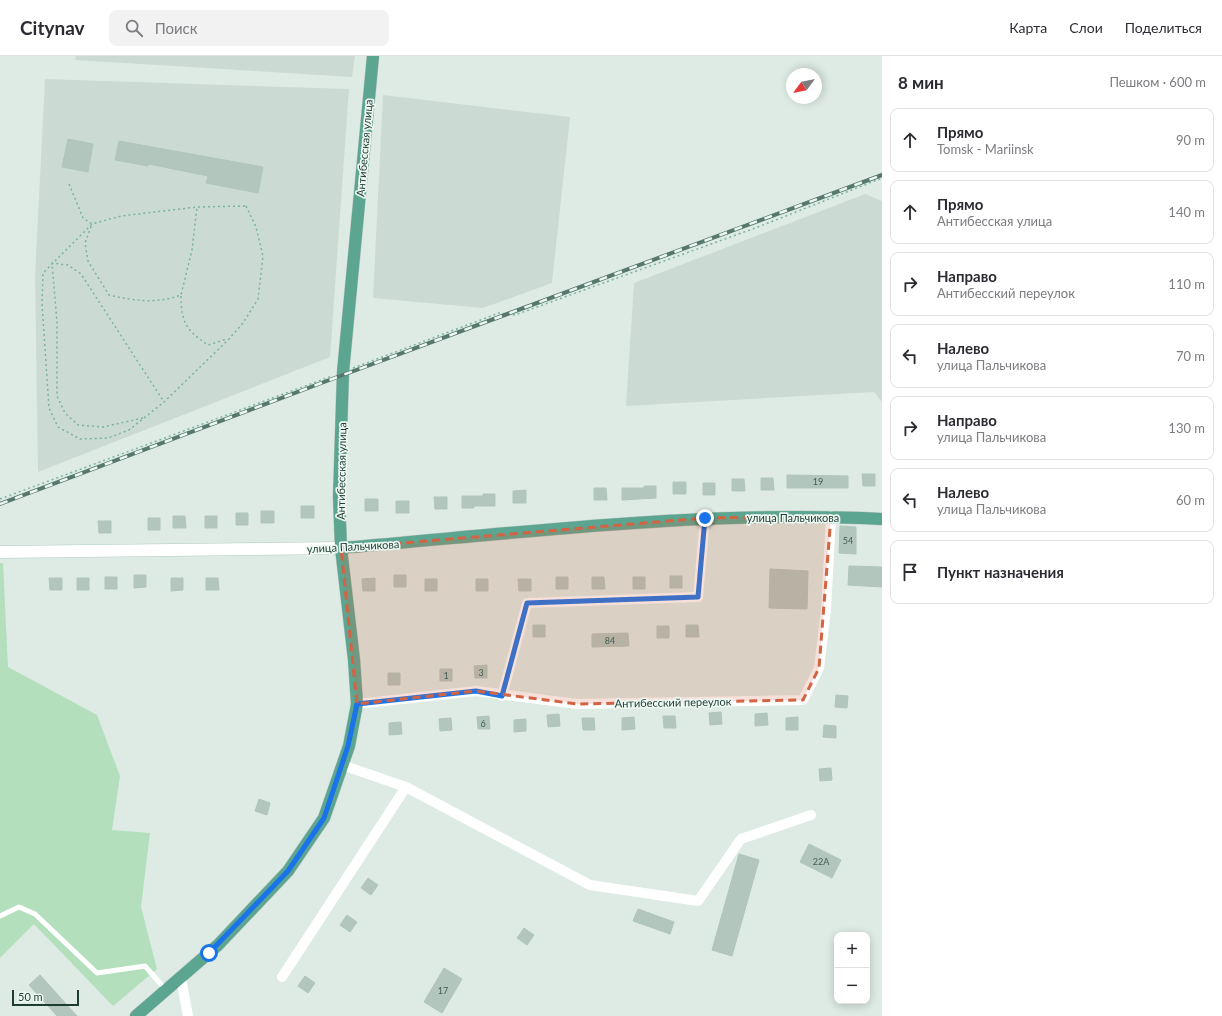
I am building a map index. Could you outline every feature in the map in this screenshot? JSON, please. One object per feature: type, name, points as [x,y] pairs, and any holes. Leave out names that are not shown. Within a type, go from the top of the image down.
[{"type":"main road","name":"Антибесская улица","points":[[136,1016],[218,945],[288,871],[324,818],[348,746],[357,704],[354,660],[341,548],[339,497],[343,372],[373,56]]},
{"type":"main road","name":"улица Пальчикова","points":[[341,548],[705,518],[831,516],[882,519]]},
{"type":"street","name":"Антибесский переулок","points":[[357,704],[476,691],[502,696],[576,704],[803,700],[819,668],[826,610],[831,516]]},
{"type":"street","points":[[502,696],[527,603],[698,597],[705,518]]},
{"type":"street","name":"улица Пальчикова","points":[[0,552],[341,548]]},
{"type":"street","points":[[342,765],[406,787],[590,885],[698,901],[741,839],[811,815]]},
{"type":"street","points":[[282,977],[406,787]]},
{"type":"street","points":[[181,978],[188,1016]]},
{"type":"lane","points":[[0,916],[19,907],[35,914],[96,973],[145,966],[166,991]]},
{"type":"path","points":[[0,499],[499,313],[515,315],[758,227],[882,178]]},
{"type":"path","points":[[70,184],[82,218],[92,224]]},
{"type":"path","points":[[246,206],[256,227],[263,256],[258,298],[243,323],[229,339],[164,402],[128,430],[108,438],[80,439],[58,427],[49,408],[42,304],[43,273],[92,224],[122,216],[197,207],[246,206]]},
{"type":"path","points":[[197,207],[192,250],[181,295],[181,314],[191,334],[208,345],[229,339]]},
{"type":"path","points":[[92,224],[85,243],[88,261],[109,295],[134,301],[166,301],[181,295]]},
{"type":"path","points":[[52,263],[68,264],[81,274],[164,402]]},
{"type":"path","points":[[52,263],[57,322],[57,396],[64,413],[78,425],[103,427],[145,418]]},
{"type":"highlighted area","points":[[831,516],[819,668],[803,700],[577,704],[476,691],[357,704],[341,548],[705,518]]},
{"type":"shaded area","points":[[76,56],[355,56],[352,77],[75,60]]},
{"type":"shaded area","points":[[45,79],[349,89],[330,357],[38,472],[35,276]]},
{"type":"shaded area","points":[[383,95],[570,117],[552,283],[483,308],[373,298]]},
{"type":"shaded area","points":[[865,194],[882,201],[882,402],[874,392],[626,406],[634,283]]},
{"type":"green space","points":[[0,563],[3,563],[8,667],[97,715],[120,776],[112,830],[150,833],[141,907],[157,969],[113,1006],[34,924],[0,958]]},
{"type":"building","points":[[68,139],[93,144],[88,172],[62,167]]},
{"type":"building","points":[[119,141],[263,167],[258,193],[206,183],[208,176],[149,164],[148,166],[115,160]]},
{"type":"building","points":[[862,474],[875,474],[875,486],[863,486]]},
{"type":"building","points":[[787,475],[848,476],[848,488],[787,488]]},
{"type":"building","points":[[761,478],[773,478],[774,490],[761,490]]},
{"type":"building","points":[[732,479],[744,479],[745,491],[732,491]]},
{"type":"building","points":[[673,482],[686,482],[686,494],[673,494]]},
{"type":"building","points":[[703,483],[715,483],[715,495],[703,495]]},
{"type":"building","points":[[644,486],[656,486],[656,498],[622,500],[622,488],[644,488]]},
{"type":"building","points":[[594,488],[606,488],[607,500],[594,500]]},
{"type":"building","points":[[526,490],[526,503],[513,503],[513,491]]},
{"type":"building","points":[[483,494],[495,494],[495,506],[474,506],[474,508],[462,508],[462,496],[483,496]]},
{"type":"building","points":[[434,497],[447,497],[447,509],[435,509]]},
{"type":"building","points":[[365,499],[378,499],[378,511],[365,511]]},
{"type":"building","points":[[396,501],[409,501],[409,513],[396,513]]},
{"type":"building","points":[[301,506],[314,506],[314,518],[301,518]]},
{"type":"building","points":[[261,511],[274,511],[274,523],[261,523]]},
{"type":"building","points":[[236,513],[248,513],[248,525],[236,525]]},
{"type":"building","points":[[173,516],[185,516],[186,528],[173,528]]},
{"type":"building","points":[[205,516],[217,516],[217,528],[205,528]]},
{"type":"building","points":[[148,518],[160,518],[160,530],[148,530]]},
{"type":"building","points":[[98,521],[111,521],[111,533],[99,533]]},
{"type":"building","points":[[840,526],[856,527],[856,554],[839,553]]},
{"type":"building","points":[[849,566],[882,567],[882,587],[848,585]]},
{"type":"building","points":[[770,569],[808,571],[807,609],[769,608]]},
{"type":"building","points":[[134,575],[146,575],[146,587],[134,588]]},
{"type":"building","points":[[394,575],[406,575],[406,587],[394,587]]},
{"type":"building","points":[[670,576],[682,576],[682,588],[670,588]]},
{"type":"building","points":[[105,577],[117,577],[117,589],[105,589]]},
{"type":"building","points":[[556,577],[568,577],[568,589],[556,589]]},
{"type":"building","points":[[592,577],[604,577],[605,589],[592,589]]},
{"type":"building","points":[[633,577],[645,577],[645,589],[633,589]]},
{"type":"building","points":[[49,578],[62,578],[62,590],[50,590]]},
{"type":"building","points":[[77,578],[89,578],[89,590],[77,590]]},
{"type":"building","points":[[171,578],[183,578],[183,590],[171,591]]},
{"type":"building","points":[[206,578],[218,578],[219,590],[206,590]]},
{"type":"building","points":[[375,578],[375,591],[363,591],[362,579]]},
{"type":"building","points":[[425,579],[437,579],[437,591],[425,591]]},
{"type":"building","points":[[476,579],[488,579],[488,591],[476,591]]},
{"type":"building","points":[[518,579],[531,579],[531,591],[519,591]]},
{"type":"building","points":[[533,625],[545,625],[545,637],[533,637]]},
{"type":"building","points":[[686,625],[698,625],[699,637],[686,637]]},
{"type":"building","points":[[657,626],[669,626],[669,638],[657,638]]},
{"type":"building","points":[[628,633],[629,646],[592,647],[592,634]]},
{"type":"building","points":[[487,665],[487,678],[475,678],[474,666]]},
{"type":"building","points":[[440,669],[452,669],[452,681],[440,681]]},
{"type":"building","points":[[388,673],[400,673],[400,685],[388,685]]},
{"type":"building","points":[[836,695],[848,696],[847,708],[835,707]]},
{"type":"building","points":[[721,712],[722,724],[710,725],[709,713]]},
{"type":"building","points":[[767,713],[768,725],[755,726],[755,714]]},
{"type":"building","points":[[559,714],[560,726],[548,727],[547,715]]},
{"type":"building","points":[[489,716],[490,729],[478,729],[477,717]]},
{"type":"building","points":[[663,716],[675,716],[676,728],[664,728]]},
{"type":"building","points":[[634,717],[635,729],[622,730],[622,718]]},
{"type":"building","points":[[798,717],[798,730],[786,730],[786,718]]},
{"type":"building","points":[[451,718],[452,730],[440,731],[439,719]]},
{"type":"building","points":[[582,718],[594,718],[595,730],[583,730]]},
{"type":"building","points":[[526,719],[526,731],[514,732],[514,720]]},
{"type":"building","points":[[401,722],[402,734],[389,735],[389,723]]},
{"type":"building","points":[[824,725],[836,726],[836,738],[823,737]]},
{"type":"building","points":[[831,768],[832,780],[820,781],[819,769]]},
{"type":"building","points":[[259,799],[270,803],[267,815],[255,811]]},
{"type":"building","points":[[809,844],[841,860],[832,878],[800,862]]},
{"type":"building","points":[[739,854],[759,860],[732,956],[712,950]]},
{"type":"building","points":[[368,878],[378,885],[371,895],[361,888]]},
{"type":"building","points":[[638,909],[674,922],[670,934],[633,921]]},
{"type":"building","points":[[347,915],[357,922],[350,932],[340,925]]},
{"type":"building","points":[[524,928],[534,935],[527,945],[517,938]]},
{"type":"building","points":[[444,968],[462,979],[442,1013],[424,1002]]},
{"type":"building","points":[[40,975],[77,1016],[57,1016],[29,985]]},
{"type":"building","points":[[305,976],[315,983],[308,993],[298,986]]},
{"type":"railway","points":[[0,504],[882,175]]},
{"type":"route","points":[[209,953],[288,871],[324,818],[348,746],[357,704],[476,691],[502,696],[527,603],[698,597],[705,518]]}]
